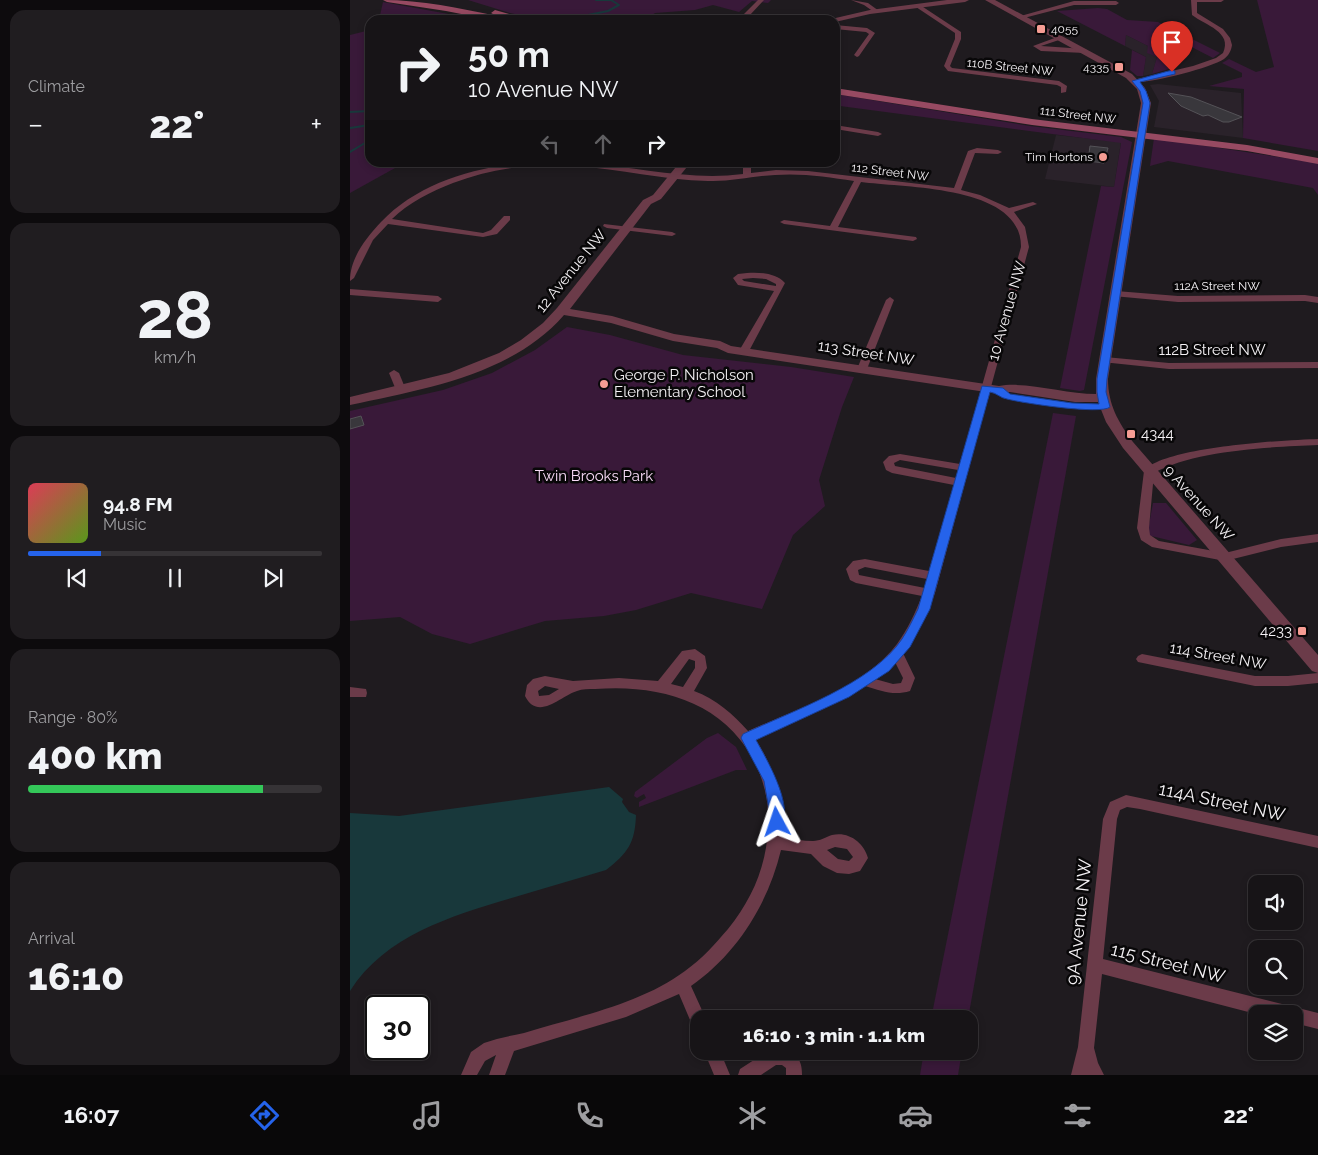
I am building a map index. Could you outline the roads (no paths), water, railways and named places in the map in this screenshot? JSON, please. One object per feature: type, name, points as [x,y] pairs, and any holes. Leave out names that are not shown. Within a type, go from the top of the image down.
[{"type":"main road","points":[[387,0],[485,15]]},
{"type":"main road","points":[[434,0],[491,15]]},
{"type":"main road","name":"111 Street NW","points":[[840,87],[1247,148],[1318,161]]},
{"type":"main road","name":"111 Street NW","points":[[840,92],[979,114],[1251,143],[1318,155]]},
{"type":"street","points":[[746,15],[761,0]]},
{"type":"street","points":[[854,0],[868,5],[876,11]]},
{"type":"street","points":[[840,18],[876,11],[965,0]]},
{"type":"street","points":[[990,0],[1085,51],[1135,81],[1143,91],[1146,100],[1105,360],[1102,385],[1104,402]]},
{"type":"street","points":[[1135,81],[1211,62],[1227,53],[1229,47],[1226,36],[1217,27],[1195,15],[1193,10],[1194,0],[1221,0]]},
{"type":"street","points":[[1020,17],[1064,6],[1110,6],[1116,2]]},
{"type":"street","name":"110B Street NW","points":[[918,6],[958,32],[958,39],[948,69],[958,72],[1060,84],[1064,86],[1063,92]]},
{"type":"street","points":[[840,23],[853,15]]},
{"type":"street","points":[[840,27],[870,31],[872,35],[857,55]]},
{"type":"street","points":[[1060,38],[1036,46],[1042,49],[1085,51]]},
{"type":"street","points":[[840,128],[878,134]]},
{"type":"street","points":[[956,192],[972,151],[998,152]]},
{"type":"street","name":"112 Street NW","points":[[350,278],[367,243],[386,221],[404,205],[431,190],[466,177],[512,167]]},
{"type":"street","name":"112 Street NW","points":[[598,167],[707,179],[798,172],[956,192],[981,198],[1009,211]]},
{"type":"street","name":"12 Avenue NW","points":[[647,202],[647,194],[669,167]]},
{"type":"street","name":"12 Avenue NW","points":[[350,401],[442,379],[492,361],[520,346],[559,314],[647,202],[658,197],[682,167]]},
{"type":"street","points":[[746,176],[747,167]]},
{"type":"street","points":[[833,228],[859,179]]},
{"type":"street","points":[[1009,211],[1033,204]]},
{"type":"street","name":"10 Avenue NW","points":[[748,738],[845,693],[864,681],[884,667],[897,654],[919,620],[934,576],[1025,247],[1024,230],[1009,211]]},
{"type":"street","points":[[386,221],[484,235],[494,232],[507,218]]},
{"type":"street","points":[[784,222],[913,239]]},
{"type":"street","name":"12 Avenue NW","points":[[607,226],[672,234]]},
{"type":"street","points":[[744,351],[779,289]]},
{"type":"street","points":[[350,292],[438,299]]},
{"type":"street","name":"112A Street NW","points":[[1116,294],[1167,299],[1305,298],[1318,300]]},
{"type":"street","points":[[862,369],[890,300]]},
{"type":"street","name":"113 Street NW","points":[[559,314],[681,347],[717,352],[728,349],[744,351],[999,390],[1008,396],[1072,406],[1104,402]]},
{"type":"street","name":"112B Street NW","points":[[1105,360],[1169,366],[1318,365]]},
{"type":"street","points":[[394,373],[401,390]]},
{"type":"street","name":"9 Avenue NW","points":[[1104,402],[1120,434],[1149,471],[1318,666]]},
{"type":"street","points":[[1149,471],[1160,464],[1234,447],[1270,443],[1318,442]]},
{"type":"street","points":[[960,482],[896,471],[890,468],[888,462],[893,458],[900,457],[964,468]]},
{"type":"street","name":"9 Avenue NW","points":[[1149,471],[1143,528],[1145,537],[1156,544],[1225,557]]},
{"type":"street","points":[[1225,557],[1281,543],[1318,538]]},
{"type":"street","points":[[929,593],[860,580],[854,577],[852,569],[857,564],[865,563],[934,576]]},
{"type":"street","points":[[662,686],[686,654],[695,654],[701,659],[701,668],[686,694]]},
{"type":"street","points":[[864,681],[893,689],[905,687],[909,678],[897,654]]},
{"type":"street","name":"114 Street NW","points":[[1142,659],[1255,681],[1288,682],[1318,678]]},
{"type":"street","points":[[469,1075],[475,1061],[482,1053],[490,1049],[508,1046],[637,1004],[682,983],[714,956],[744,920],[762,887],[776,843],[776,801],[770,780],[748,738],[720,712],[697,698],[662,686],[613,682],[573,686]]},
{"type":"street","name":"114A Street NW","points":[[1118,804],[1126,801],[1140,803],[1318,842]]},
{"type":"street","name":"9A Avenue NW","points":[[1079,1075],[1086,1047],[1110,819],[1113,809],[1118,804]]},
{"type":"street","points":[[776,843],[815,848]]},
{"type":"street","name":"115 Street NW","points":[[1095,965],[1253,1005]]},
{"type":"street","points":[[682,983],[694,1010]]},
{"type":"street","points":[[1303,1017],[1318,1021]]},
{"type":"street","points":[[497,1075],[508,1046]]},
{"type":"street","name":"9A Avenue NW","points":[[1086,1047],[1090,1066],[1096,1075]]},
{"type":"street","points":[[746,1075],[774,1057],[785,1056],[794,1065],[794,1075]]},
{"type":"street","points":[[716,1060],[722,1075]]},
{"type":"water","points":[[609,787],[623,799],[622,802],[629,812],[636,815],[634,833],[629,847],[606,870],[469,911],[424,929],[402,941],[383,955],[365,971],[350,991],[350,813],[399,816]]},
{"type":"waterway","points":[[588,15],[608,11],[619,5],[611,0],[596,0]]},
{"type":"waterway","points":[[350,112],[365,111]]},
{"type":"waterway","points":[[350,128],[365,126]]},
{"type":"waterway","points":[[350,152],[365,143]]},
{"type":"place","name":"4055","points":[[1041,29]]},
{"type":"place","name":"4335","points":[[1119,67]]},
{"type":"place","name":"Tim Hortons","points":[[1103,157]]},
{"type":"place","name":"George P. Nicholson Elementary School","points":[[604,384]]},
{"type":"place","name":"4344","points":[[1131,434]]},
{"type":"place","name":"4233","points":[[1302,631]]},
{"type":"park label","name":"Twin Brooks Park","points":[[594,476]]}]
